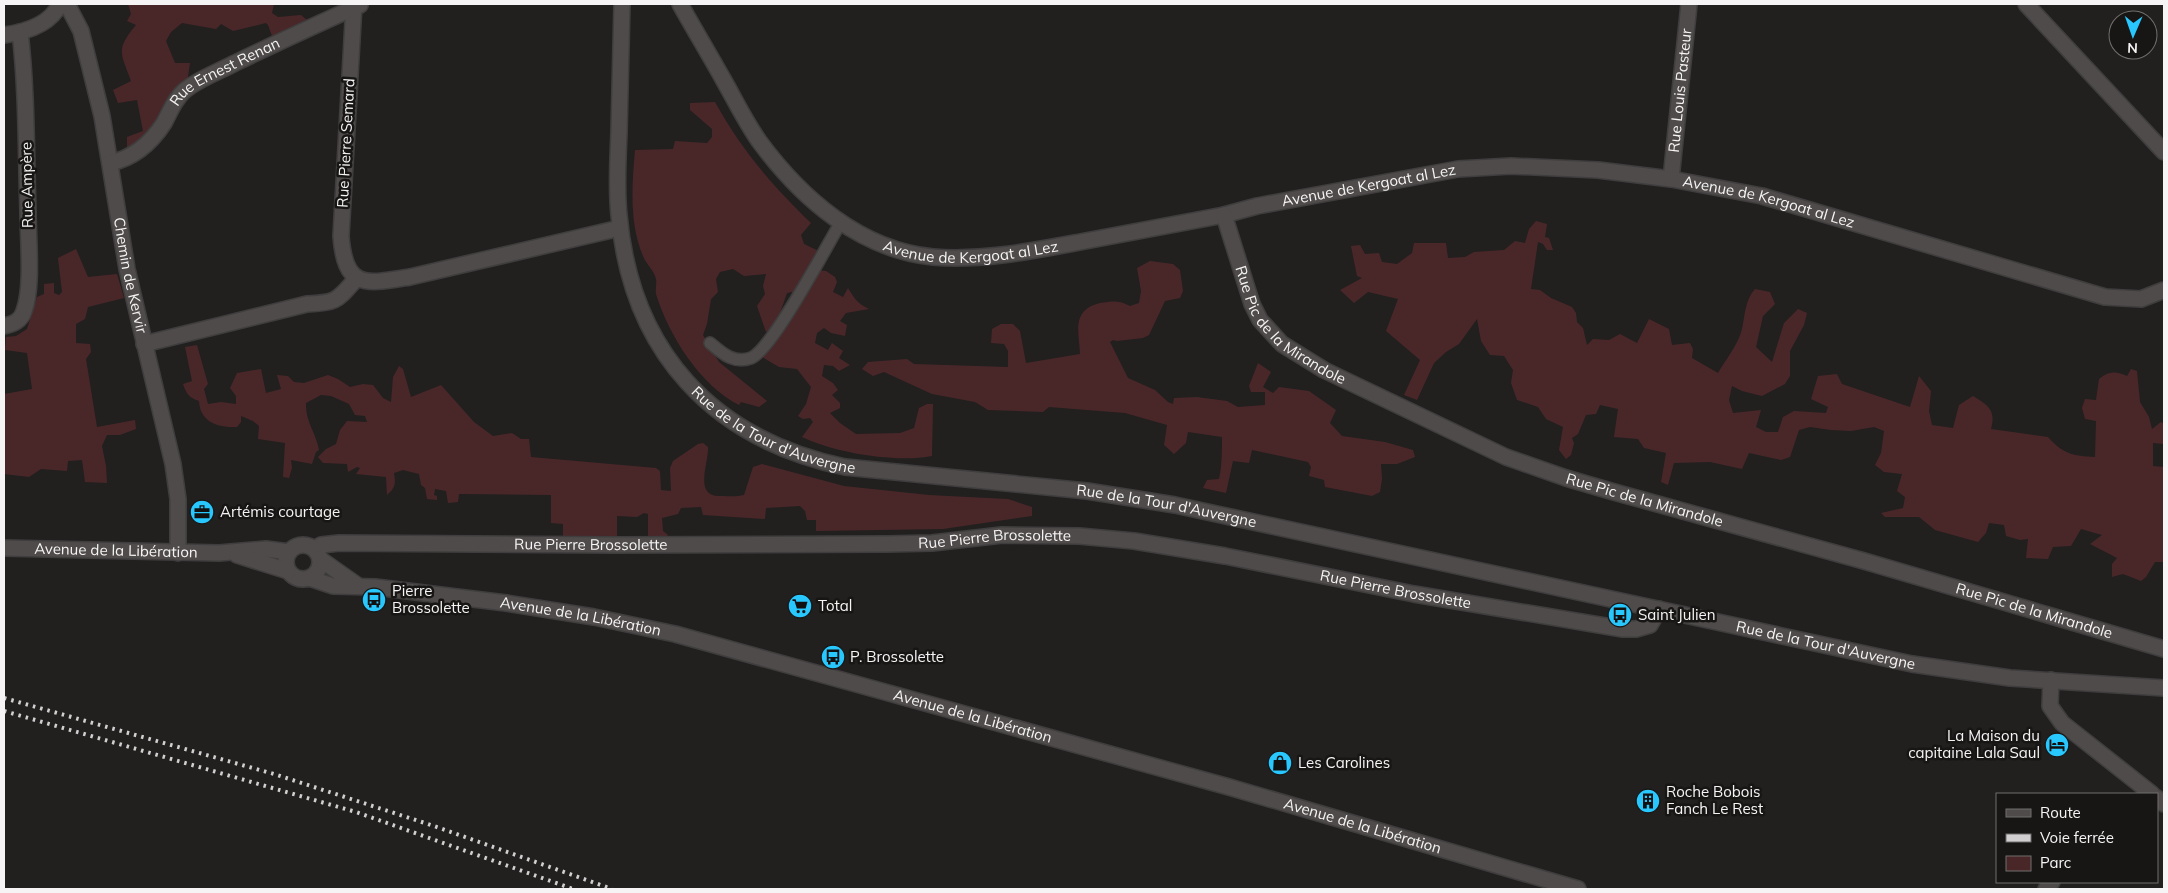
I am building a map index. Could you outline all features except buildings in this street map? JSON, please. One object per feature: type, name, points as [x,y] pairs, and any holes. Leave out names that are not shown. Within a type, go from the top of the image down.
[{"type":"street","points":[[4,35],[20,32],[47,21],[54,15],[60,4]]},
{"type":"street","name":"Chemin de Kervir","points":[[64,4],[70,8],[76,19],[84,43],[102,116],[127,269],[169,443],[176,484],[178,553]]},
{"type":"street","name":"Rue de la Tour d'Auvergne","points":[[622,4],[618,172],[620,228],[625,256],[641,308],[661,349],[697,394],[722,415],[759,438],[794,453],[845,467],[1087,491],[1175,505],[1912,664],[1986,675],[2164,688]]},
{"type":"street","name":"Avenue de Kergoat al Lez","points":[[680,4],[737,108],[760,142],[798,186],[830,215],[858,233],[898,250],[932,257],[948,258],[1013,253],[1224,215],[1257,206],[1400,179],[1484,167],[1561,168],[1671,179],[1762,196],[2105,297],[2141,299],[2164,290]]},
{"type":"street","name":"Rue Louis Pasteur","points":[[1671,179],[1688,4]]},
{"type":"street","points":[[2026,4],[2164,152]]},
{"type":"street","name":"Rue Ernest Renan","points":[[110,163],[126,158],[150,142],[177,99],[194,84],[357,5]]},
{"type":"street","name":"Rue Pierre Semard","points":[[357,5],[341,236],[345,263],[357,278]]},
{"type":"street","name":"Rue Ampère","points":[[4,326],[13,324],[24,314],[27,291],[29,252],[25,90],[20,32]]},
{"type":"street","name":"Rue Pic de la Mirandole","points":[[1224,215],[1252,304],[1260,320],[1282,344],[1324,370],[1498,453],[1566,478],[1864,561],[2164,649]]},
{"type":"street","points":[[144,344],[307,304],[333,302],[357,278],[378,282],[410,277],[620,228]]},
{"type":"street","name":"Rue Pierre Brossolette","points":[[317,554],[321,545],[340,543],[613,546],[888,544],[932,543],[1002,535],[1079,536],[1177,547],[1404,592],[1623,628],[1636,629],[1650,625],[1659,609]]},
{"type":"street","points":[[296,546],[310,546],[317,554],[319,569],[308,578],[296,578],[288,571],[285,561],[289,552],[296,546]]},
{"type":"street","name":"Avenue de la Libération","points":[[4,548],[178,553],[228,553],[266,549],[289,552]]},
{"type":"street","name":"Avenue de la Libération","points":[[228,553],[288,571]]},
{"type":"street","name":"Avenue de la Libération","points":[[317,554],[326,566],[357,585]]},
{"type":"street","name":"Avenue de la Libération","points":[[308,578],[333,586],[357,585],[506,603],[594,617],[675,634],[1229,787],[1578,889]]},
{"type":"street","points":[[2050,680],[2050,706],[2062,723],[2151,793]]},
{"type":"lane","points":[[710,344],[726,356],[738,360],[753,357],[762,350],[781,323],[841,222]]},
{"type":"green space","points":[[128,4],[274,4],[272,13],[278,17],[301,15],[307,20],[272,36],[266,23],[233,31],[221,24],[216,29],[182,23],[171,32],[166,41],[175,63],[190,63],[187,83],[140,144],[127,148],[127,137],[143,131],[137,100],[118,103],[113,90],[131,81],[122,52],[125,40],[136,25],[127,21],[131,14]]},
{"type":"green space","points":[[715,102],[736,137],[758,167],[811,223],[801,235],[804,244],[825,254],[818,270],[826,271],[835,277],[837,282],[833,292],[843,297],[848,288],[862,305],[869,309],[846,313],[840,321],[847,325],[845,336],[831,333],[824,328],[817,333],[815,343],[828,350],[832,343],[843,351],[839,358],[850,365],[839,371],[833,366],[824,365],[822,376],[833,383],[838,390],[832,395],[840,403],[840,408],[830,413],[856,434],[900,433],[914,428],[919,408],[927,404],[933,404],[932,456],[901,458],[866,455],[831,448],[802,437],[813,422],[810,418],[803,419],[798,416],[806,404],[811,387],[797,369],[779,367],[762,357],[798,305],[792,292],[787,293],[776,325],[766,332],[757,306],[765,294],[763,286],[766,274],[744,276],[733,269],[720,272],[716,279],[718,292],[711,299],[707,324],[703,335],[719,362],[767,401],[759,407],[741,402],[739,405],[725,396],[699,372],[678,342],[662,310],[656,294],[655,276],[643,256],[635,230],[633,190],[635,150],[673,149],[675,141],[707,143],[712,137],[712,129],[690,110],[690,103]]},
{"type":"green space","points":[[1536,221],[1547,224],[1545,237],[1549,238],[1553,250],[1547,250],[1543,244],[1538,242],[1531,289],[1540,290],[1551,298],[1572,307],[1576,313],[1577,322],[1583,328],[1587,345],[1593,339],[1609,340],[1620,334],[1637,343],[1649,319],[1669,329],[1672,345],[1690,343],[1693,349],[1692,358],[1718,373],[1738,341],[1747,303],[1755,289],[1770,292],[1775,304],[1763,316],[1756,347],[1772,362],[1784,323],[1798,309],[1807,313],[1804,325],[1790,351],[1790,376],[1785,384],[1762,396],[1742,391],[1732,386],[1729,400],[1733,413],[1761,410],[1756,427],[1766,432],[1778,432],[1783,417],[1794,411],[1826,413],[1828,407],[1811,399],[1818,376],[1837,374],[1842,384],[1910,407],[1919,376],[1931,391],[1929,411],[1932,425],[1953,428],[1959,405],[1973,396],[1990,409],[1993,417],[1991,429],[2048,437],[2064,451],[2080,456],[2095,457],[2096,421],[2085,419],[2082,408],[2085,399],[2096,400],[2099,379],[2106,374],[2119,373],[2127,376],[2131,369],[2137,371],[2140,402],[2149,417],[2152,429],[2161,422],[2164,424],[2164,444],[2153,443],[2153,466],[2164,467],[2164,564],[2163,562],[2155,562],[2146,577],[2141,581],[2123,574],[2112,577],[2112,564],[2117,558],[2090,544],[2102,535],[2081,529],[2071,546],[2053,547],[2048,559],[2026,558],[2028,539],[2020,540],[2006,536],[2004,525],[1989,523],[1986,533],[1978,542],[1935,530],[1919,517],[1885,517],[1881,513],[1903,508],[1905,497],[1897,491],[1902,474],[1884,472],[1875,465],[1881,453],[1884,431],[1874,427],[1851,431],[1810,427],[1799,430],[1790,457],[1781,460],[1749,453],[1742,469],[1710,462],[1674,463],[1668,485],[1661,482],[1666,453],[1644,448],[1638,439],[1614,437],[1618,409],[1600,405],[1596,414],[1586,415],[1578,434],[1572,438],[1574,443],[1571,455],[1566,459],[1559,450],[1563,427],[1546,419],[1538,407],[1517,400],[1511,383],[1513,370],[1504,356],[1490,355],[1481,341],[1477,319],[1459,344],[1434,363],[1417,400],[1404,395],[1420,360],[1386,331],[1398,299],[1368,292],[1354,303],[1340,290],[1362,278],[1357,276],[1351,246],[1360,245],[1365,254],[1379,253],[1382,262],[1397,264],[1412,253],[1414,243],[1446,243],[1448,258],[1465,257],[1474,252],[1504,250],[1515,241],[1525,243],[1529,229]]},
{"type":"green space","points":[[76,249],[88,277],[117,274],[124,298],[88,307],[85,319],[76,324],[76,343],[90,344],[91,352],[86,359],[97,427],[135,420],[136,429],[120,435],[107,435],[102,446],[107,483],[85,482],[82,460],[68,461],[67,471],[41,469],[29,477],[4,474],[4,394],[32,389],[27,353],[5,350],[6,337],[16,336],[27,329],[37,297],[44,294],[44,284],[54,283],[54,293],[59,295],[62,292],[58,258]]},
{"type":"green space","points":[[1150,261],[1173,264],[1180,270],[1183,291],[1180,298],[1165,301],[1149,335],[1143,338],[1113,340],[1110,342],[1128,378],[1155,390],[1173,404],[1174,398],[1197,397],[1227,401],[1238,407],[1265,405],[1265,392],[1251,392],[1249,386],[1258,363],[1271,372],[1263,387],[1273,393],[1279,387],[1309,391],[1336,410],[1330,423],[1342,436],[1385,442],[1413,450],[1415,457],[1397,464],[1381,464],[1382,479],[1380,492],[1372,496],[1325,487],[1324,480],[1309,476],[1311,467],[1308,462],[1252,450],[1249,463],[1233,461],[1226,493],[1203,488],[1207,480],[1219,479],[1222,437],[1188,432],[1186,443],[1174,454],[1164,445],[1167,425],[1125,413],[1049,407],[1043,412],[988,410],[975,402],[932,394],[884,372],[873,376],[862,369],[868,362],[907,359],[914,364],[1008,367],[1008,351],[1004,344],[991,343],[992,329],[1001,324],[1013,324],[1020,331],[1026,363],[1080,354],[1078,330],[1084,311],[1091,306],[1105,302],[1119,302],[1130,306],[1139,303],[1141,291],[1137,268]]},
{"type":"green space","points":[[197,345],[208,384],[204,389],[208,404],[221,402],[236,404],[236,396],[230,388],[237,373],[261,369],[266,393],[281,389],[277,375],[288,376],[294,382],[304,383],[328,375],[350,387],[363,384],[373,385],[383,398],[391,402],[393,377],[399,366],[403,369],[411,397],[441,385],[474,422],[493,436],[512,433],[521,439],[529,439],[531,457],[656,468],[660,471],[661,490],[671,491],[670,468],[673,461],[698,444],[703,443],[708,447],[704,478],[705,485],[707,491],[712,495],[744,495],[753,467],[762,464],[844,486],[929,495],[1008,499],[1032,507],[1032,516],[943,529],[816,531],[816,520],[807,520],[805,511],[800,506],[766,508],[765,519],[703,515],[701,507],[681,508],[678,514],[662,518],[663,531],[668,535],[664,538],[648,538],[648,514],[644,513],[637,517],[617,516],[617,536],[613,540],[563,538],[563,524],[551,523],[551,495],[459,494],[458,502],[448,503],[446,491],[435,489],[434,495],[437,496],[437,500],[427,499],[419,474],[403,470],[394,473],[394,486],[387,495],[386,477],[356,474],[360,468],[357,467],[348,472],[347,464],[323,463],[318,457],[326,449],[336,444],[340,430],[347,421],[367,422],[365,416],[355,415],[349,404],[331,396],[321,395],[306,403],[307,416],[319,450],[316,452],[312,464],[291,460],[292,468],[289,478],[283,477],[285,443],[258,439],[259,426],[241,416],[241,422],[237,427],[217,425],[211,422],[203,414],[199,401],[190,397],[187,393],[183,384],[192,381],[185,347]]},
{"type":"railway","points":[[4,698],[274,774],[431,825],[612,889]]},
{"type":"railway","points":[[4,711],[356,812],[573,889]]},
{"type":"place","name":"Artémis courtage","points":[[202,512]]},
{"type":"place","name":"Pierre Brossolette","points":[[374,600]]},
{"type":"place","name":"Total","points":[[800,606]]},
{"type":"place","name":"Saint Julien","points":[[1620,615]]},
{"type":"place","name":"P. Brossolette","points":[[833,657]]},
{"type":"place","name":"La Maison du capitaine Lala Saul","points":[[2057,745]]},
{"type":"place","name":"Les Carolines","points":[[1280,763]]},
{"type":"place","name":"Roche Bobois Fanch Le Rest","points":[[1648,801]]}]
